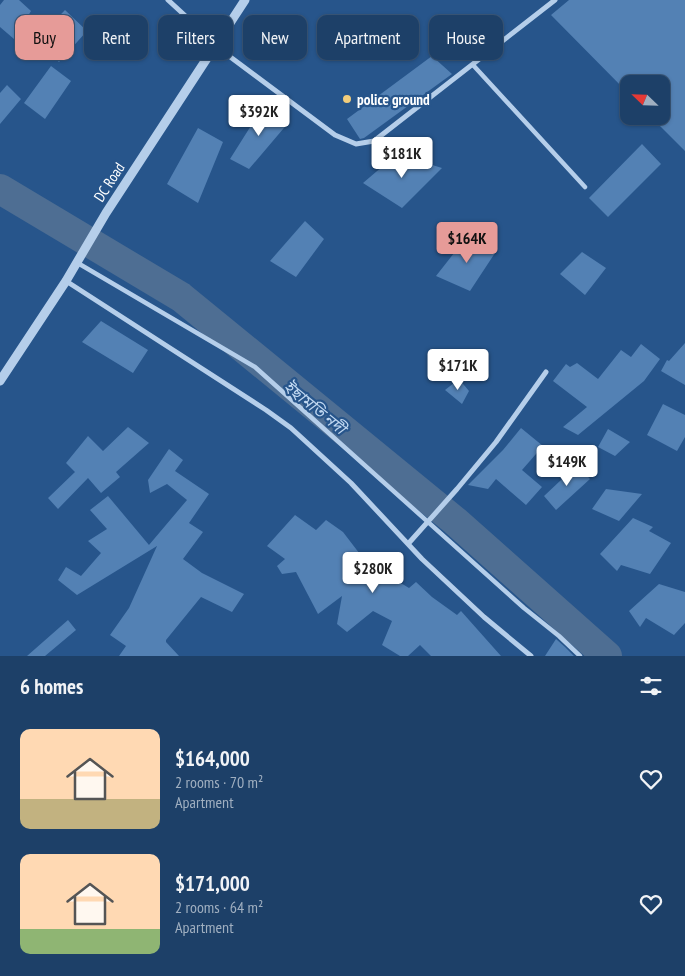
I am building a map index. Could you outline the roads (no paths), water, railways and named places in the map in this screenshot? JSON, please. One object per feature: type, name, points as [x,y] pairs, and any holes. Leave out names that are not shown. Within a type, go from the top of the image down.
[{"type":"street","points":[[168,0],[185,15]]},
{"type":"street","name":"DC Road","points":[[233,21],[245,0]]},
{"type":"street","points":[[233,59],[335,135],[356,144],[374,142],[555,0]]},
{"type":"street","name":"DC Road","points":[[0,381],[66,281],[106,213],[209,60]]},
{"type":"street","points":[[473,64],[585,187]]},
{"type":"street","points":[[76,262],[255,367],[524,608],[560,636],[580,656]]},
{"type":"street","points":[[66,281],[291,428],[351,483],[422,559],[484,617],[531,656]]},
{"type":"street","points":[[408,544],[496,442],[546,372]]},
{"type":"waterway","name":"ইছামতি নদী","points":[[0,189],[181,297],[455,521],[607,656]]},
{"type":"place","name":"police ground","points":[[347,99]]}]
